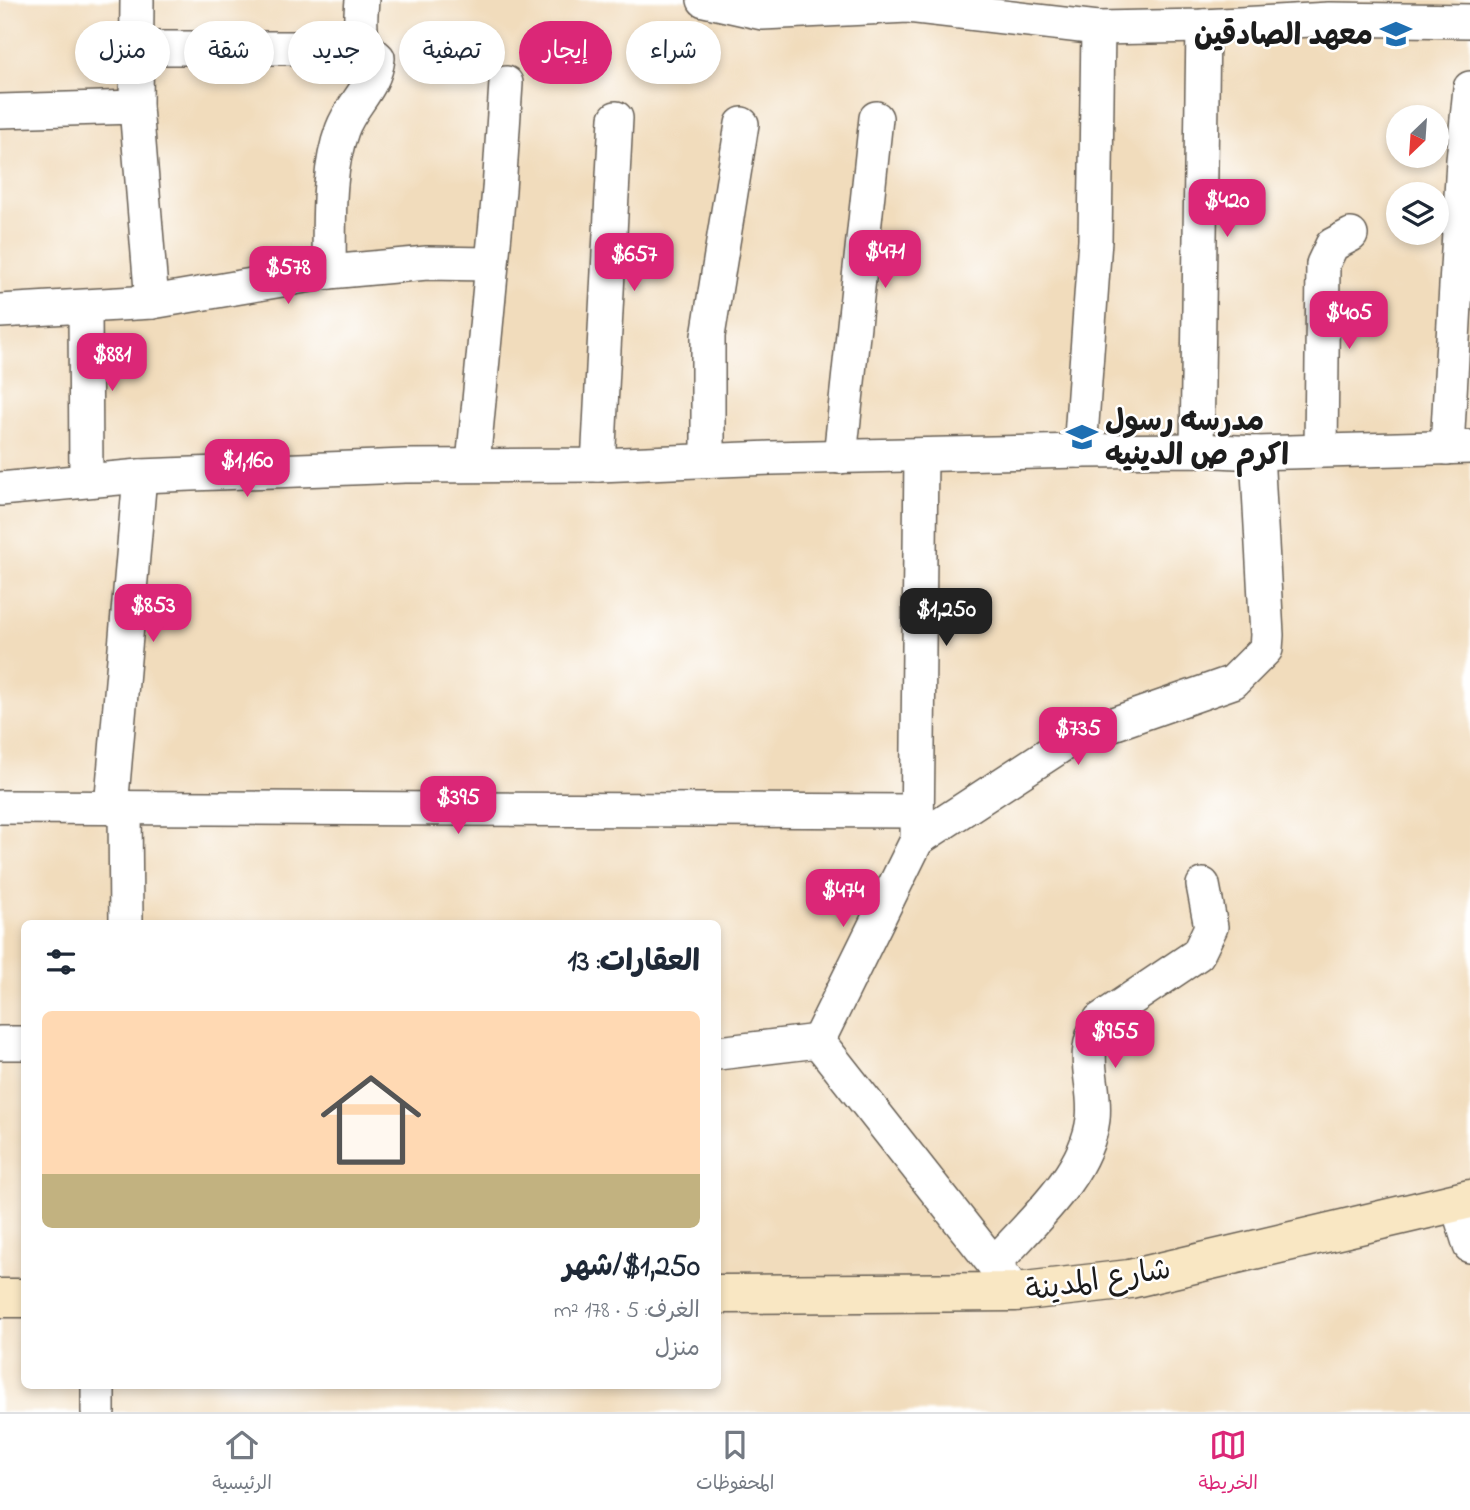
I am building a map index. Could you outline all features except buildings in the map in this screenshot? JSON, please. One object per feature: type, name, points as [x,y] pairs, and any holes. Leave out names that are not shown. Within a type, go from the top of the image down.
[{"type":"main road","name":"شارع المدينة","points":[[721,1294],[1005,1278],[1130,1279],[1463,1201]]},
{"type":"main road","points":[[0,1298],[21,1298]]},
{"type":"street","points":[[137,0],[137,21]]},
{"type":"street","points":[[360,21],[362,0]]},
{"type":"street","points":[[704,0],[762,13],[908,6],[1098,28],[1329,19],[1470,21]]},
{"type":"street","points":[[1198,450],[1203,26]]},
{"type":"street","points":[[1080,452],[1095,240],[1098,28]]},
{"type":"street","points":[[170,48],[288,48]]},
{"type":"street","points":[[473,464],[500,178],[506,83]]},
{"type":"street","points":[[136,84],[152,302]]},
{"type":"street","points":[[329,272],[331,186],[342,130],[372,84]]},
{"type":"street","points":[[0,489],[140,476],[473,464],[598,465],[920,455],[1198,450],[1257,453],[1458,448],[1463,160],[1470,88]]},
{"type":"street","points":[[0,111],[136,107]]},
{"type":"street","points":[[598,465],[616,118]]},
{"type":"street","points":[[840,457],[876,118]]},
{"type":"street","points":[[708,460],[708,336],[742,124]]},
{"type":"street","points":[[1321,450],[1323,264],[1332,245],[1351,235]]},
{"type":"street","points":[[0,311],[152,302],[329,272],[427,263],[490,264]]},
{"type":"street","points":[[85,307],[86,479]]},
{"type":"street","points":[[0,807],[917,826],[1073,738],[1233,682],[1256,662],[1266,649],[1267,635],[1257,453]]},
{"type":"street","points":[[818,1041],[917,826],[920,455]]},
{"type":"street","points":[[126,920],[118,808],[140,476]]},
{"type":"street","points":[[818,1041],[1005,1278],[1081,1154],[1093,1119],[1087,1063],[1090,1037],[1100,1020],[1198,954],[1210,927],[1203,886]]},
{"type":"street","points":[[721,1053],[818,1041]]},
{"type":"street","points":[[0,1043],[21,1043]]},
{"type":"street","points":[[1463,1201],[1470,1246]]},
{"type":"street","points":[[98,1389],[98,1412]]},
{"type":"place","name":"معهد الصادقين","points":[[1396,34]]},
{"type":"place","name":"مدرسه رسول اکرم ص الدینیه","points":[[1082,437]]}]
